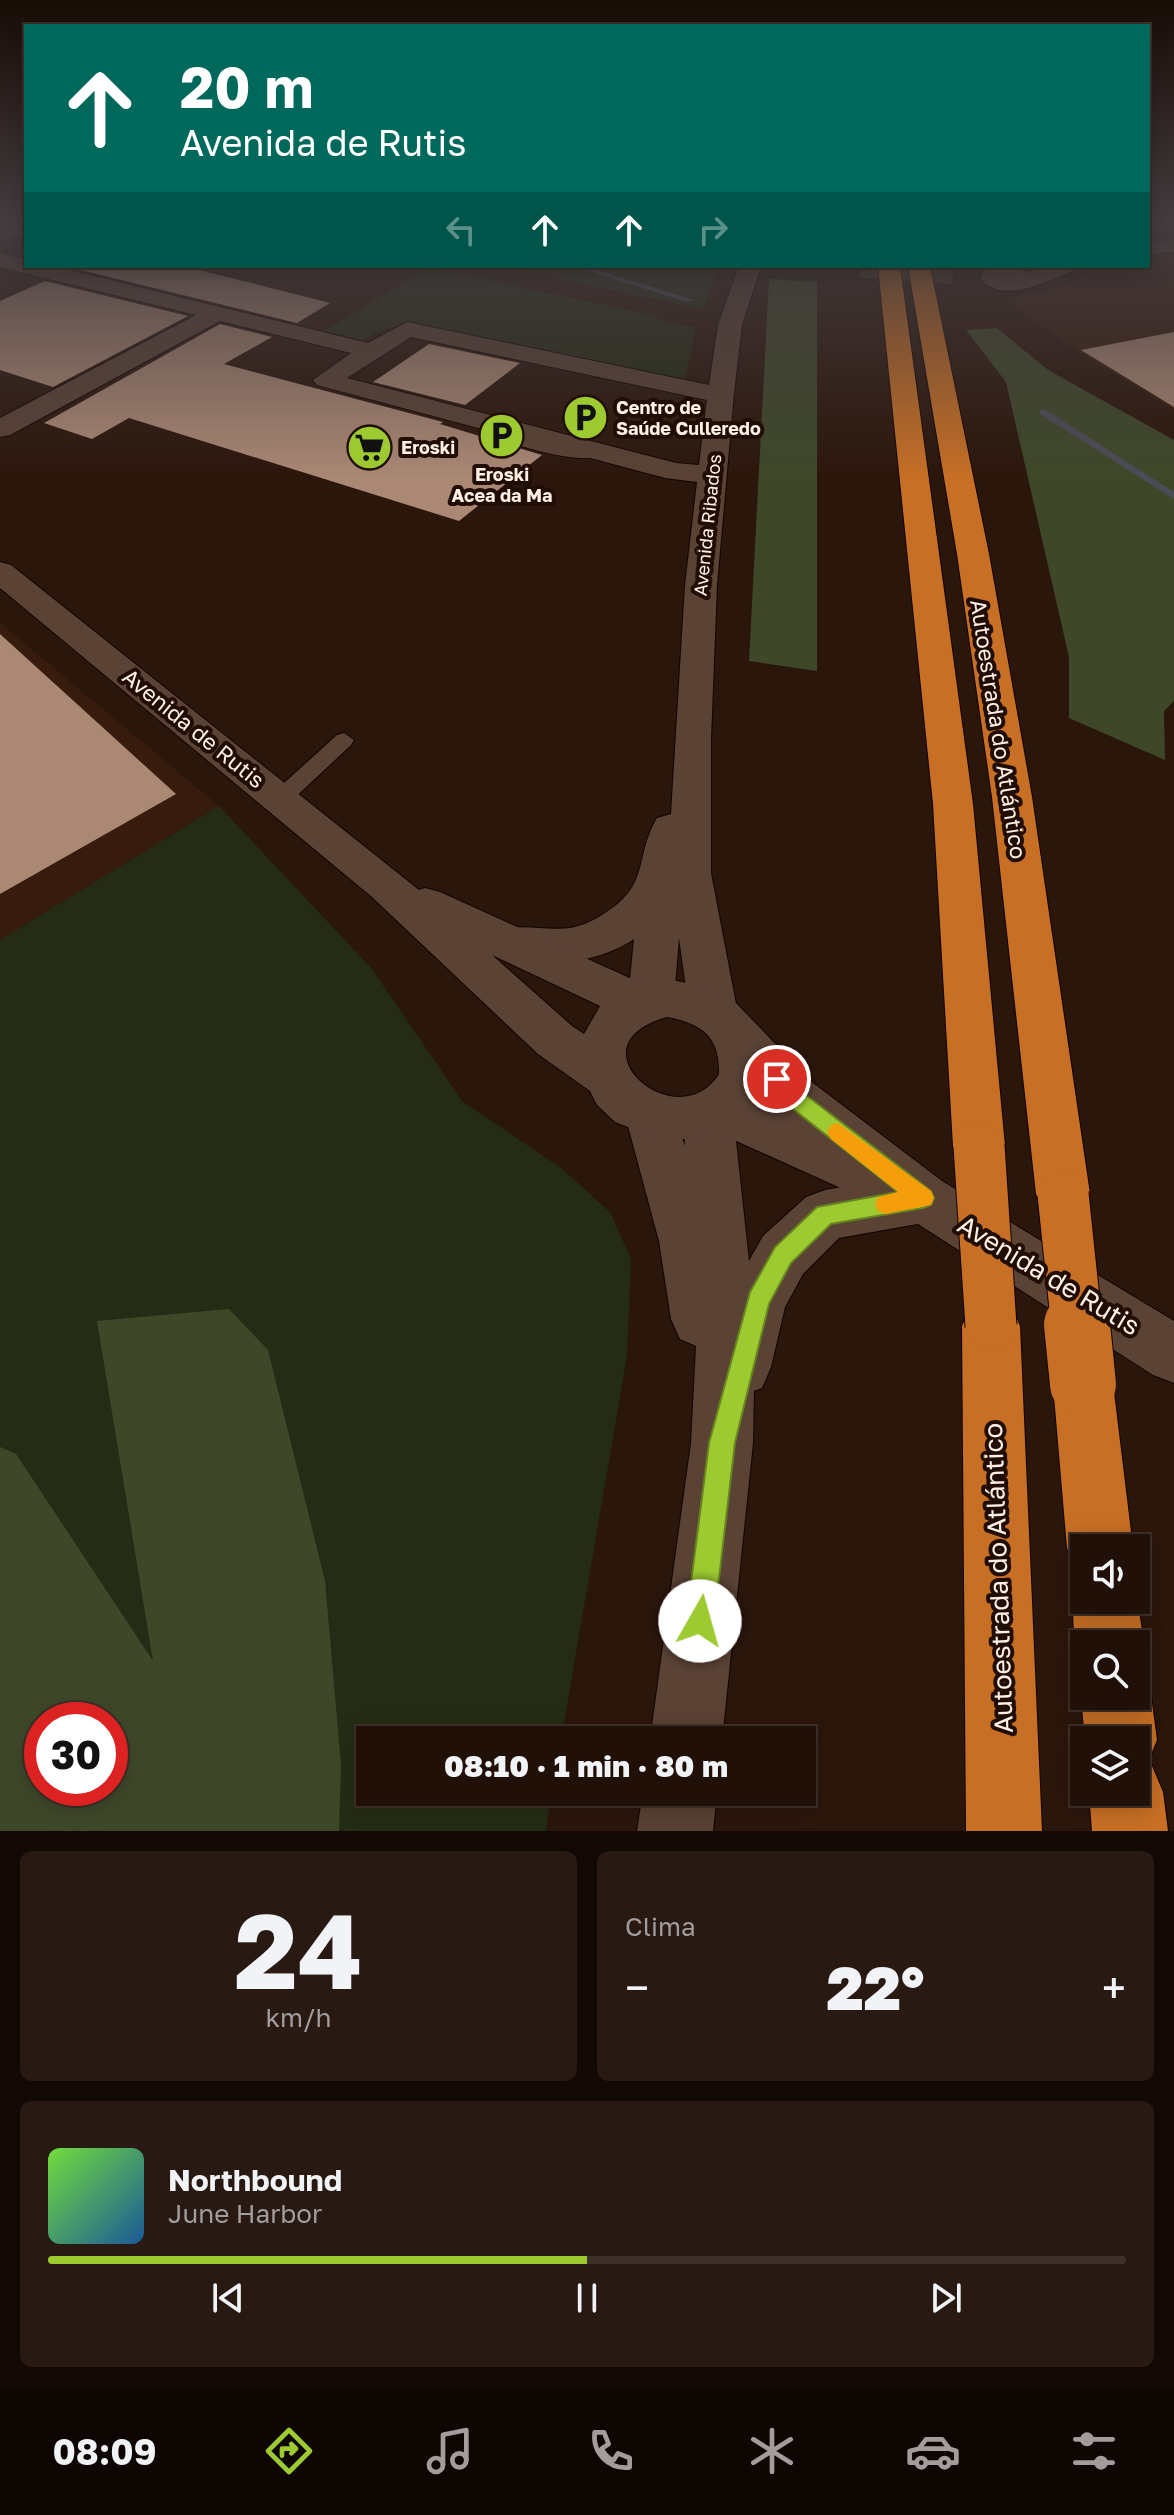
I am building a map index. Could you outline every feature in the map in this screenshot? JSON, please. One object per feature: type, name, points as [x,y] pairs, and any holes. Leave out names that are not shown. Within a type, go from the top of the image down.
[{"type":"highway","name":"Autoestrada do Atlántico","points":[[894,308],[927,561],[953,804],[979,1146],[991,1326],[1004,1831]]},
{"type":"highway","name":"Autoestrada do Atlántico","points":[[927,308],[973,554],[1012,797],[1063,1194],[1099,1534]]},
{"type":"highway","points":[[1127,1806],[1130,1831]]},
{"type":"street","points":[[199,308],[371,351]]},
{"type":"street","name":"Avenida Ribados","points":[[727,1025],[690,873],[692,740],[701,585],[721,393],[730,325],[736,308]]},
{"type":"street","points":[[0,429],[217,313]]},
{"type":"street","points":[[712,474],[675,472],[326,380],[407,329],[695,392],[721,393]]},
{"type":"street","name":"Avenida de Rutis","points":[[0,572],[387,886],[555,1040],[604,1075]]},
{"type":"street","name":"Avenida Ribados","points":[[645,1001],[662,871],[692,740]]},
{"type":"street","name":"Avenida de Rutis","points":[[511,943],[572,945],[612,931],[641,912],[662,871]]},
{"type":"street","name":"Avenida de Rutis","points":[[387,886],[645,1001]]},
{"type":"street","points":[[683,998],[727,1025],[745,1060],[742,1079],[731,1096],[712,1111],[679,1119],[650,1115],[622,1099],[604,1075],[601,1061],[605,1033],[613,1021],[645,1001],[683,998]]},
{"type":"street","name":"Avenida de Rutis","points":[[727,1025],[795,1098],[923,1198],[1174,1354]]},
{"type":"street","points":[[688,1726],[722,1443],[726,1315],[712,1111]]},
{"type":"street","name":"Avenida de Rutis","points":[[712,1111],[923,1198]]},
{"type":"street","points":[[650,1115],[687,1241],[722,1443]]},
{"type":"street","points":[[722,1443],[758,1300],[783,1255],[825,1215],[923,1198]]},
{"type":"street","points":[[675,1831],[678,1806]]},
{"type":"lane","points":[[502,436],[569,453],[601,452]]},
{"type":"lane","points":[[281,798],[344,740]]},
{"type":"shaded area","points":[[1018,308],[1174,308],[1174,410],[1060,340]]},
{"type":"shaded area","points":[[0,623],[219,806],[0,940]]},
{"type":"green space","points":[[362,308],[621,308],[652,315],[669,324],[696,327],[684,385],[421,325],[391,328],[363,340],[324,331]]},
{"type":"green space","points":[[767,308],[817,308],[817,671],[749,661]]},
{"type":"green space","points":[[997,328],[1048,370],[1174,440],[1174,701],[1164,711],[1165,760],[1069,718],[1069,657],[1006,382],[966,330]]},
{"type":"green space","points":[[219,806],[372,969],[462,1101],[561,1168],[610,1212],[631,1259],[627,1356],[563,1726],[356,1726],[356,1806],[550,1806],[546,1831],[0,1831],[0,940]]},
{"type":"green space","points":[[229,1309],[268,1350],[325,1581],[341,1765],[339,1831],[0,1831],[0,1447],[16,1454],[153,1661],[97,1321]]},
{"type":"building","points":[[0,308],[157,308],[188,316],[53,387],[0,370]]},
{"type":"building","points":[[238,308],[321,308],[297,323]]},
{"type":"building","name":"Eroski","points":[[220,324],[272,337],[224,364],[443,422],[440,424],[542,455],[459,521],[129,418],[92,439],[44,423]]},
{"type":"building","points":[[1174,332],[1174,407],[1081,350]]},
{"type":"building","points":[[429,344],[520,363],[465,405],[373,382]]},
{"type":"building","points":[[0,634],[176,794],[0,894]]},
{"type":"waterway","points":[[1043,412],[1174,496]]},
{"type":"slow traffic","points":[[838,1132],[923,1198],[886,1204]]},
{"type":"place","name":"Centro de Saúde Culleredo","points":[[585,417]]},
{"type":"place","name":"Eroski Acea da Ma","points":[[502,436]]},
{"type":"place","name":"Eroski","points":[[370,447]]},
{"type":"route","points":[[700,1621],[722,1443],[758,1300],[783,1255],[825,1215],[923,1198],[795,1098],[777,1079]]}]
